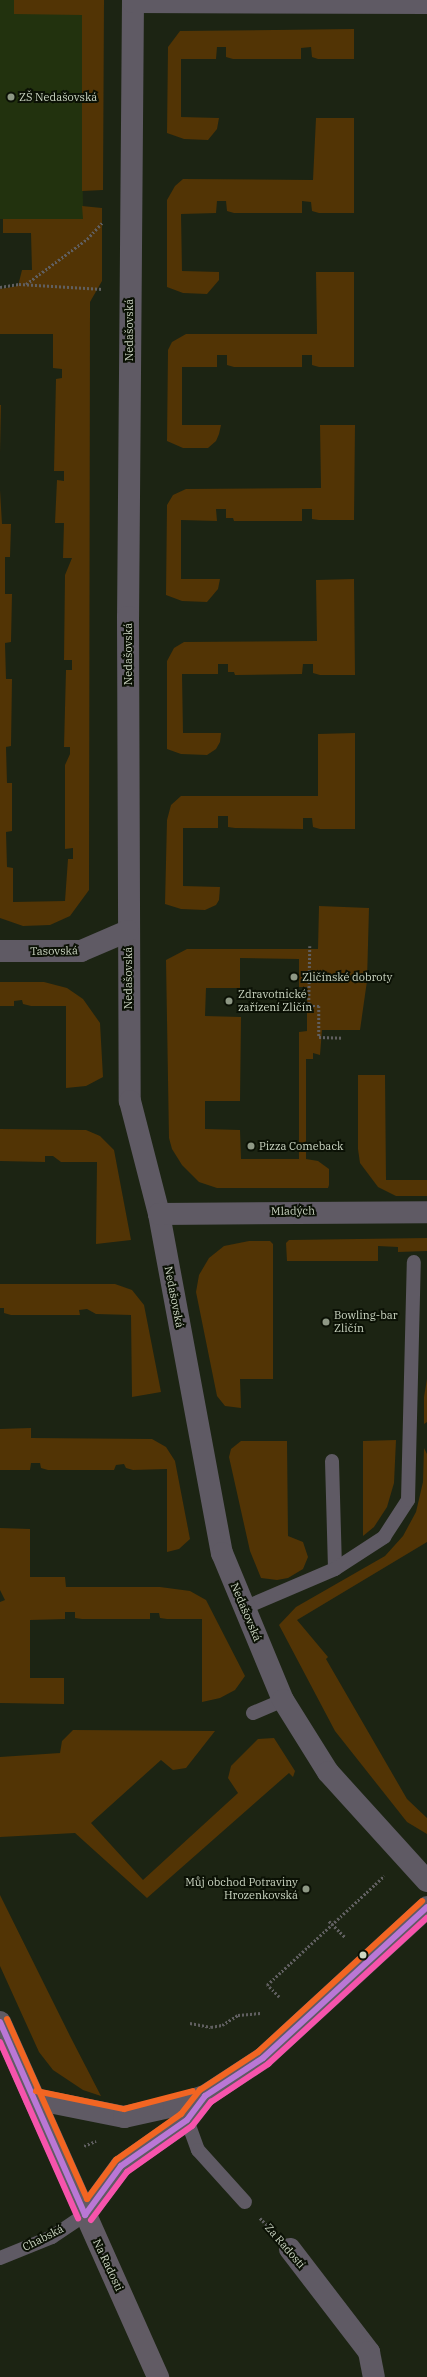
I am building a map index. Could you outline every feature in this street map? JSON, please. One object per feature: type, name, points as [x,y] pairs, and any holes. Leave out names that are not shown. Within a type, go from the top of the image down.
[{"type":"main road","name":"Na Radosti","points":[[0,2022],[158,2377]]},
{"type":"street","name":"Nedašovská","points":[[427,3],[133,1],[129,308],[128,931],[130,1100],[160,1214],[222,1553],[283,1700],[328,1772],[427,1881]]},
{"type":"street","name":"Tasovská","points":[[0,951],[81,951],[128,931]]},
{"type":"street","name":"Mladých","points":[[160,1214],[427,1212]]},
{"type":"street","points":[[85,2215],[121,2166],[181,2113],[263,2058],[427,1907]]},
{"type":"street","points":[[34,2099],[124,2117],[181,2113]]},
{"type":"street","name":"Za Radostí","points":[[290,2249],[369,2352],[374,2377]]},
{"type":"lane","points":[[244,1608],[335,1569],[384,1537],[408,1500],[414,1262]]},
{"type":"lane","points":[[332,1461],[335,1569]]},
{"type":"lane","points":[[253,1714],[283,1700]]},
{"type":"lane","points":[[181,2113],[198,2150],[245,2202]]},
{"type":"lane","name":"Chabská","points":[[0,2258],[52,2237],[85,2215]]},
{"type":"path","points":[[26,284],[87,239],[106,220]]},
{"type":"path","points":[[0,287],[26,284],[104,289]]},
{"type":"path","points":[[310,946],[309,1006],[319,1006],[319,1037],[344,1038]]},
{"type":"path","points":[[279,1997],[267,1985],[384,1876]]},
{"type":"path","points":[[329,1921],[346,1938]]},
{"type":"path","points":[[190,2023],[211,2027],[222,2025],[238,2016],[261,2012]]},
{"type":"path","points":[[80,2148],[98,2140]]},
{"type":"path","name":"Za Radostí","points":[[245,2202],[290,2249]]},
{"type":"shaded area","points":[[0,0],[82,0],[83,219],[0,219]]},
{"type":"shaded area","points":[[14,0],[104,0],[103,190],[82,191],[82,15],[14,14]]},
{"type":"shaded area","points":[[354,29],[354,59],[318,59],[312,57],[311,47],[301,48],[301,59],[233,59],[226,57],[226,47],[217,47],[216,59],[181,59],[181,117],[219,118],[217,129],[208,140],[184,139],[167,133],[168,47],[180,31]]},
{"type":"shaded area","points":[[316,118],[354,118],[354,213],[319,213],[312,211],[311,202],[302,201],[302,213],[234,213],[227,211],[226,201],[217,201],[216,213],[181,214],[182,271],[219,272],[219,280],[207,294],[183,293],[167,287],[167,200],[175,186],[183,179],[313,180]]},
{"type":"shaded area","points":[[82,206],[102,208],[102,281],[90,302],[89,890],[70,916],[50,925],[23,926],[0,918],[0,490],[2,524],[11,524],[10,557],[5,557],[5,594],[12,594],[11,642],[5,643],[6,679],[12,679],[11,746],[6,747],[7,783],[12,783],[12,831],[6,832],[7,867],[13,868],[13,902],[65,901],[68,859],[73,859],[73,848],[65,849],[65,765],[70,754],[70,747],[64,747],[66,670],[72,670],[72,660],[64,660],[65,575],[72,558],[63,558],[64,523],[55,523],[57,480],[64,481],[64,471],[54,471],[56,379],[62,378],[62,369],[53,368],[53,334],[0,334],[0,289],[18,286],[22,270],[32,270],[31,233],[3,233],[3,219],[83,219]]},
{"type":"shaded area","points":[[316,272],[354,272],[354,367],[319,367],[312,365],[312,355],[302,355],[302,367],[234,367],[227,365],[227,355],[217,355],[217,367],[182,367],[182,425],[221,425],[216,441],[208,448],[183,448],[167,441],[168,350],[172,342],[186,334],[317,334]]},
{"type":"shaded area","points":[[0,405],[1,405],[0,453]]},
{"type":"shaded area","points":[[320,425],[355,425],[354,520],[312,519],[312,509],[302,509],[302,521],[234,521],[233,518],[226,518],[226,509],[216,509],[217,521],[181,520],[181,579],[220,579],[218,589],[207,602],[182,601],[166,595],[167,505],[173,495],[186,489],[321,488]]},
{"type":"shaded area","points":[[354,579],[355,675],[320,675],[313,673],[313,664],[303,664],[302,674],[235,675],[234,672],[228,672],[228,664],[218,664],[218,674],[182,674],[183,733],[221,733],[220,742],[216,749],[207,755],[181,754],[167,749],[167,661],[174,648],[184,642],[317,641],[316,580]]},
{"type":"shaded area","points":[[355,733],[355,829],[320,829],[313,827],[312,818],[303,818],[303,829],[235,828],[228,827],[228,816],[218,816],[218,828],[183,828],[183,886],[220,887],[219,900],[216,905],[205,910],[181,909],[165,904],[167,820],[171,805],[181,796],[318,796],[318,734]]},
{"type":"shaded area","points":[[319,906],[369,908],[367,981],[360,1030],[322,1030],[320,1055],[313,1053],[313,1059],[306,1059],[306,1159],[318,1161],[329,1169],[328,1188],[217,1188],[199,1182],[182,1165],[172,1149],[169,1138],[166,960],[187,949],[318,949]],"holes":[[[240,958],[299,959],[299,987],[307,987],[307,1031],[299,1032],[299,1159],[241,1159],[240,1130],[205,1129],[205,1101],[240,1101],[241,1017],[205,1016],[206,988],[240,988]]]},
{"type":"shaded area","points":[[0,982],[44,982],[67,988],[83,999],[100,1023],[103,1077],[86,1086],[66,1088],[66,1006],[31,1006],[23,1004],[22,1000],[14,1001],[14,1006],[0,1006]]},
{"type":"shaded area","points":[[358,1075],[385,1075],[386,1180],[427,1180],[427,1196],[396,1196],[378,1187],[360,1163],[358,1149]]},
{"type":"shaded area","points":[[0,1129],[86,1130],[100,1136],[114,1150],[131,1240],[96,1244],[97,1162],[61,1162],[53,1156],[45,1156],[45,1162],[0,1161]]},
{"type":"shaded area","points":[[427,1238],[427,1251],[398,1252],[398,1247],[378,1246],[378,1261],[287,1261],[286,1243],[289,1240]]},
{"type":"shaded area","points":[[249,1241],[270,1241],[273,1244],[273,1379],[240,1379],[241,1408],[225,1406],[217,1396],[196,1292],[199,1275],[209,1258],[224,1246]]},
{"type":"shaded area","points":[[0,1284],[115,1284],[132,1290],[144,1305],[161,1392],[132,1397],[131,1315],[96,1314],[87,1309],[79,1310],[80,1315],[11,1315],[4,1313],[4,1308],[0,1308]]},
{"type":"shaded area","points":[[427,1379],[427,1422],[424,1424],[424,1397]]},
{"type":"shaded area","points":[[31,1428],[31,1438],[152,1439],[166,1447],[175,1461],[190,1539],[179,1549],[167,1552],[167,1469],[133,1470],[126,1468],[124,1464],[116,1465],[114,1470],[48,1470],[41,1468],[40,1463],[31,1463],[30,1470],[0,1470],[0,1429]]},
{"type":"shaded area","points":[[396,1440],[394,1483],[387,1507],[374,1527],[363,1536],[363,1441]]},
{"type":"shaded area","points":[[241,1441],[287,1441],[288,1536],[303,1542],[308,1557],[303,1569],[288,1578],[277,1580],[261,1578],[250,1551],[229,1457],[231,1449]]},
{"type":"shaded area","points":[[424,1448],[427,1454],[427,1542],[297,1620],[328,1657],[326,1659],[407,1799],[427,1818],[427,1834],[407,1822],[335,1731],[279,1625],[296,1607],[385,1556],[403,1536],[416,1512],[423,1482]]},
{"type":"shaded area","points":[[0,1528],[30,1529],[30,1577],[65,1577],[66,1587],[160,1587],[190,1591],[206,1600],[245,1676],[235,1690],[220,1698],[202,1702],[202,1619],[167,1619],[160,1618],[159,1613],[150,1613],[150,1619],[82,1619],[75,1618],[75,1612],[65,1612],[65,1619],[30,1620],[30,1678],[64,1678],[64,1704],[0,1703],[0,1602],[5,1600],[0,1590]]},
{"type":"shaded area","points":[[73,1730],[215,1731],[186,1768],[173,1770],[161,1760],[91,1823],[143,1880],[238,1793],[228,1778],[231,1766],[258,1739],[274,1738],[295,1771],[293,1777],[289,1773],[147,1898],[75,1833],[0,1837],[0,1757],[60,1753],[62,1741]]},
{"type":"shaded area","points":[[0,1895],[101,2096],[83,2090],[53,2070],[39,2052],[0,1966]]},
{"type":"transit line","points":[[7,2019],[87,2199],[116,2160],[181,2114],[200,2090],[258,2052],[422,1901]]},
{"type":"transit line","points":[[85,2215],[121,2166],[187,2120],[205,2096],[263,2058],[427,1907]]},
{"type":"transit line","points":[[91,2220],[127,2172],[192,2126],[211,2102],[268,2064],[427,1918]]},
{"type":"transit line","points":[[0,2022],[85,2215]]},
{"type":"transit line","points":[[0,2042],[78,2218]]},
{"type":"transit line","points":[[36,2091],[124,2109],[193,2091]]},
{"type":"place","name":"ZŠ Nedašovská","points":[[11,97]]},
{"type":"place","name":"Zličínské dobroty","points":[[294,977]]},
{"type":"place","name":"Zdravotnické zařízení Zličín","points":[[229,1001]]},
{"type":"place","name":"Pizza Comeback","points":[[251,1146]]},
{"type":"place","name":"Bowling-bar Zličín","points":[[326,1322]]},
{"type":"place","name":"Můj obchod Potraviny Hrozenkovská","points":[[306,1889]]}]
